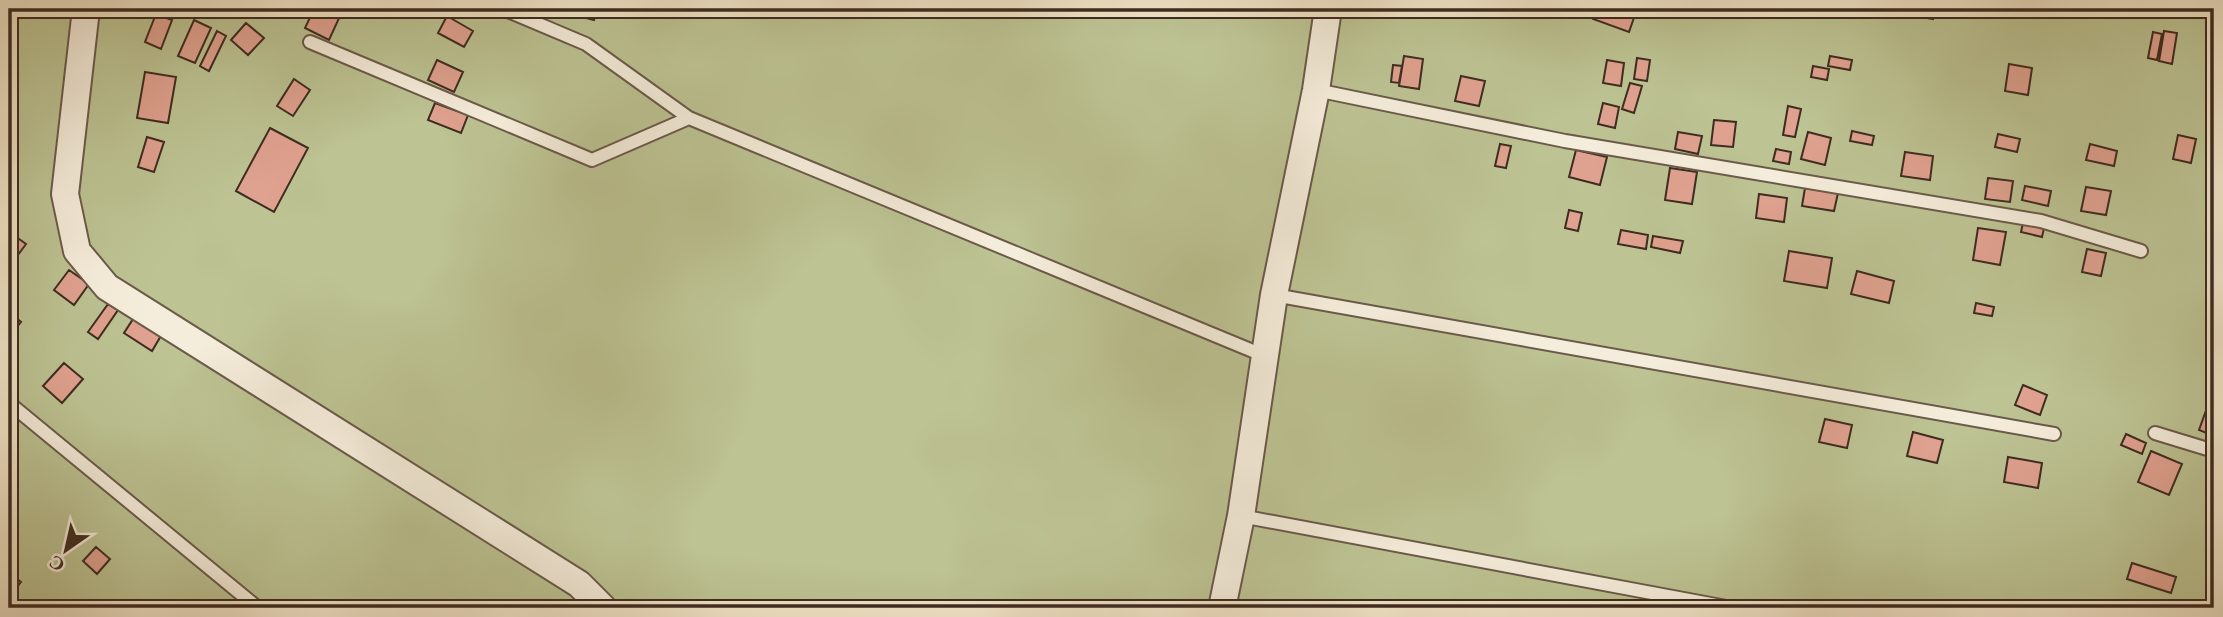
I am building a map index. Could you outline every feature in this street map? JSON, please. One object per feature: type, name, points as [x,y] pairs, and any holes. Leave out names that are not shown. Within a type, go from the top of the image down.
[{"type":"street","points":[[1222,608],[1241,516],[1274,295],[1316,90],[1328,9]]},
{"type":"street","points":[[82,12],[65,194],[77,251],[107,287],[579,584],[603,608]]},
{"type":"lane","points":[[503,9],[586,44],[689,118],[1265,356]]},
{"type":"lane","points":[[310,42],[592,160],[689,118]]},
{"type":"lane","points":[[1316,90],[1565,141],[2041,221],[2141,251]]},
{"type":"lane","points":[[1274,295],[2054,434]]},
{"type":"lane","points":[[9,403],[258,608]]},
{"type":"lane","points":[[2155,433],[2214,451]]},
{"type":"lane","points":[[1241,516],[1732,608]]},
{"type":"green space","points":[[9,9],[2214,9],[2214,608],[9,608]]},
{"type":"building","points":[[314,9],[325,9],[340,16],[329,40],[305,28]]},
{"type":"building","points":[[569,9],[597,9],[594,20],[567,13]]},
{"type":"building","points":[[1596,9],[1637,9],[1629,32],[1593,19]]},
{"type":"building","points":[[1835,9],[1855,9],[1853,16],[1834,12]]},
{"type":"building","points":[[1918,9],[1935,9],[1933,19],[1916,16]]},
{"type":"building","points":[[156,14],[172,20],[161,49],[145,42]]},
{"type":"building","points":[[447,16],[473,31],[464,47],[438,33]]},
{"type":"building","points":[[194,20],[211,28],[195,63],[178,56]]},
{"type":"building","points":[[246,23],[264,38],[248,55],[231,40]]},
{"type":"building","points":[[217,31],[226,36],[209,71],[200,66]]},
{"type":"building","points":[[2164,31],[2177,33],[2172,64],[2159,61]]},
{"type":"building","points":[[2153,32],[2162,34],[2157,60],[2148,58]]},
{"type":"building","points":[[1404,56],[1423,59],[1419,89],[1399,86]]},
{"type":"building","points":[[1830,56],[1852,60],[1850,70],[1828,66]]},
{"type":"building","points":[[1637,58],[1650,60],[1647,81],[1634,79]]},
{"type":"building","points":[[437,60],[463,72],[454,92],[428,80]]},
{"type":"building","points":[[1607,60],[1624,63],[1621,86],[1603,83]]},
{"type":"building","points":[[2009,64],[2032,68],[2028,95],[2005,91]]},
{"type":"building","points":[[1393,65],[1402,66],[1399,83],[1391,82]]},
{"type":"building","points":[[1813,66],[1829,69],[1827,80],[1811,77]]},
{"type":"building","points":[[145,72],[176,77],[168,123],[137,118]]},
{"type":"building","points":[[1461,76],[1485,81],[1479,106],[1455,101]]},
{"type":"building","points":[[294,79],[310,90],[293,116],[277,106]]},
{"type":"building","points":[[1630,83],[1642,86],[1634,113],[1622,109]]},
{"type":"building","points":[[435,103],[468,115],[461,133],[428,120]]},
{"type":"building","points":[[1603,103],[1619,107],[1615,128],[1598,124]]},
{"type":"building","points":[[1788,106],[1801,109],[1795,137],[1783,135]]},
{"type":"building","points":[[1714,120],[1736,122],[1733,147],[1711,145]]},
{"type":"building","points":[[270,128],[308,148],[274,212],[236,191]]},
{"type":"building","points":[[1852,131],[1874,136],[1872,145],[1850,141]]},
{"type":"building","points":[[1678,132],[1702,136],[1698,154],[1675,149]]},
{"type":"building","points":[[1808,132],[1831,138],[1825,165],[1801,159]]},
{"type":"building","points":[[1998,134],[2020,139],[2017,152],[1995,147]]},
{"type":"building","points":[[2178,135],[2196,139],[2191,163],[2173,159]]},
{"type":"building","points":[[147,137],[164,142],[154,172],[138,167]]},
{"type":"building","points":[[1500,144],[1511,146],[1506,168],[1495,166]]},
{"type":"building","points":[[2090,144],[2117,151],[2114,166],[2086,160]]},
{"type":"building","points":[[1776,149],[1791,152],[1789,164],[1773,161]]},
{"type":"building","points":[[1576,150],[1607,157],[1600,185],[1569,177]]},
{"type":"building","points":[[1905,152],[1933,156],[1930,180],[1901,176]]},
{"type":"building","points":[[1670,168],[1697,172],[1692,204],[1665,200]]},
{"type":"building","points":[[1988,178],[2013,181],[2010,202],[1985,199]]},
{"type":"building","points":[[2025,186],[2051,191],[2048,206],[2022,200]]},
{"type":"building","points":[[2086,187],[2111,191],[2106,215],[2081,211]]},
{"type":"building","points":[[1805,188],[1838,193],[1834,211],[1802,206]]},
{"type":"building","points":[[1759,194],[1787,198],[1784,222],[1756,218]]},
{"type":"building","points":[[1569,210],[1582,213],[1578,231],[1565,228]]},
{"type":"building","points":[[2023,223],[2044,228],[2042,237],[2021,232]]},
{"type":"building","points":[[1978,228],[2006,232],[2000,265],[1973,260]]},
{"type":"building","points":[[1621,230],[1648,235],[1646,249],[1618,244]]},
{"type":"building","points":[[12,234],[26,244],[15,259],[9,255],[9,238]]},
{"type":"building","points":[[1653,236],[1683,241],[1680,253],[1651,247]]},
{"type":"building","points":[[2087,249],[2106,253],[2101,276],[2082,272]]},
{"type":"building","points":[[1789,251],[1832,258],[1827,288],[1784,281]]},
{"type":"building","points":[[69,270],[89,284],[74,305],[54,290]]},
{"type":"building","points":[[1857,271],[1894,281],[1889,303],[1851,294]]},
{"type":"building","points":[[1976,303],[1994,307],[1992,316],[1974,313]]},
{"type":"building","points":[[108,304],[118,310],[98,339],[88,332]]},
{"type":"building","points":[[9,312],[21,322],[9,337]]},
{"type":"building","points":[[135,316],[162,334],[152,351],[124,333]]},
{"type":"building","points":[[64,363],[83,379],[62,403],[43,386]]},
{"type":"building","points":[[2023,385],[2047,395],[2040,415],[2015,405]]},
{"type":"building","points":[[2208,405],[2214,407],[2214,436],[2199,430]]},
{"type":"building","points":[[1825,419],[1852,425],[1847,448],[1819,442]]},
{"type":"building","points":[[1913,432],[1943,440],[1937,463],[1907,456]]},
{"type":"building","points":[[2126,434],[2146,443],[2142,454],[2121,445]]},
{"type":"building","points":[[2151,451],[2182,464],[2169,495],[2138,482]]},
{"type":"building","points":[[2008,457],[2042,463],[2038,488],[2004,482]]},
{"type":"building","points":[[96,547],[110,559],[97,574],[83,561]]},
{"type":"building","points":[[2132,563],[2176,577],[2171,593],[2127,579]]},
{"type":"building","points":[[9,573],[21,582],[9,598]]}]
